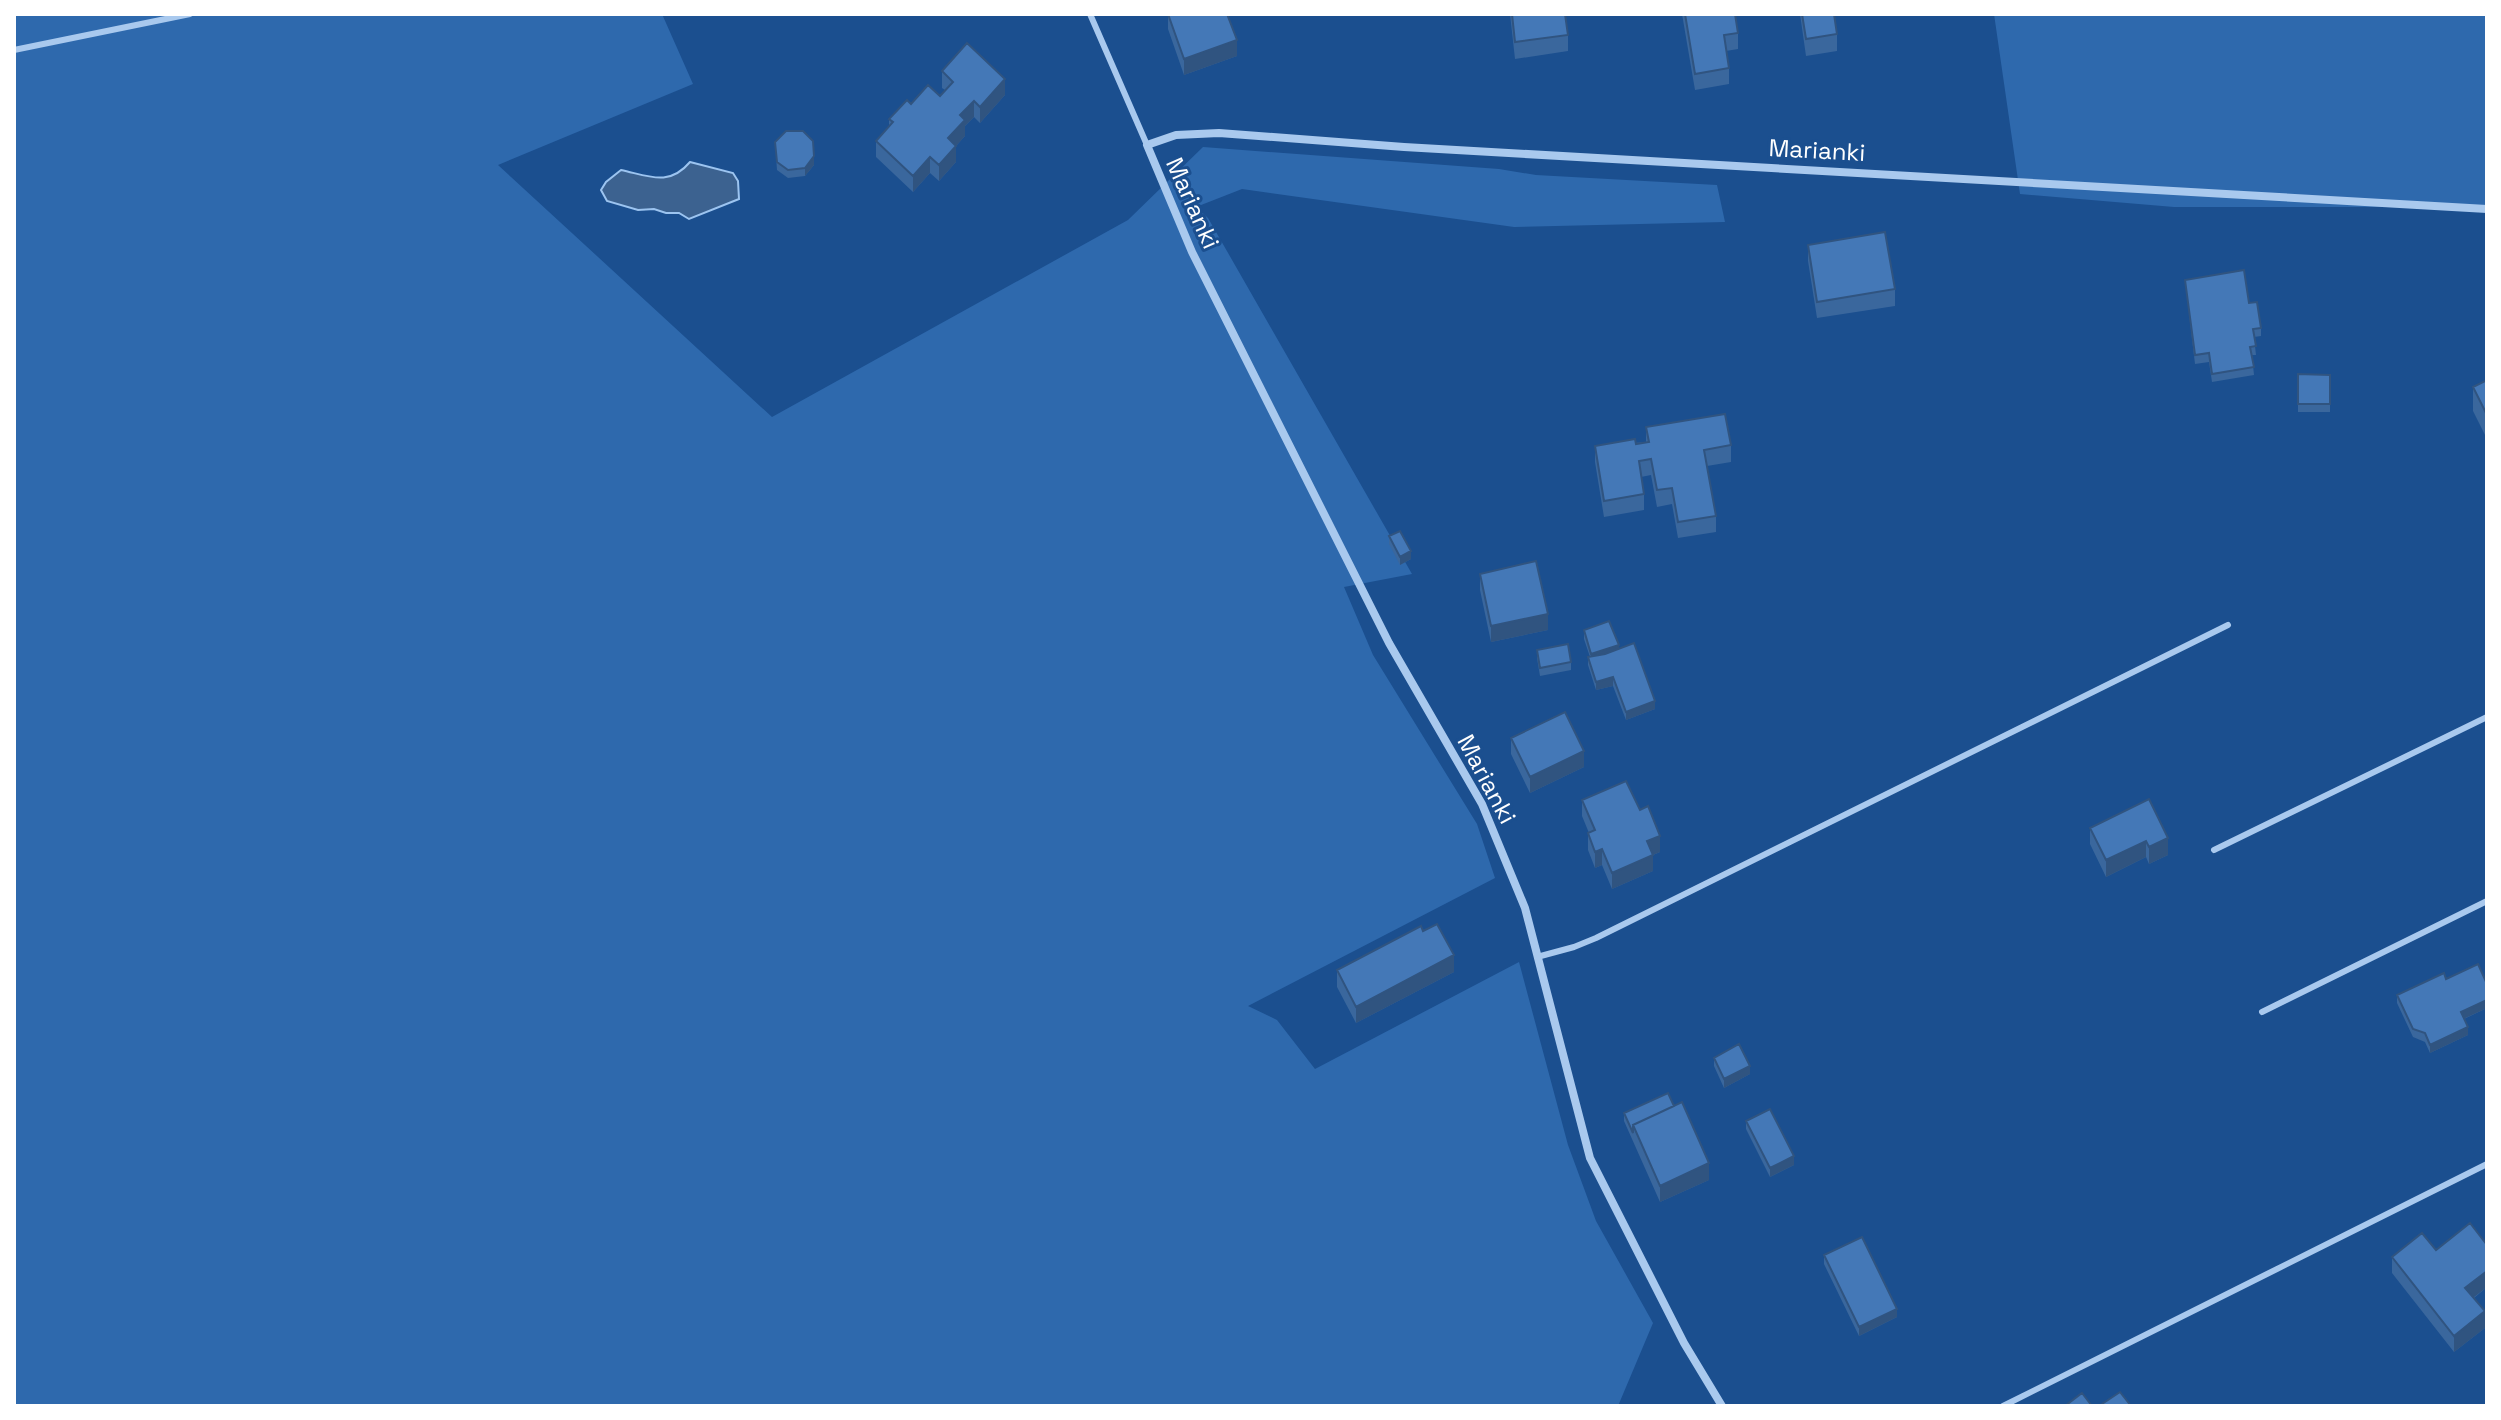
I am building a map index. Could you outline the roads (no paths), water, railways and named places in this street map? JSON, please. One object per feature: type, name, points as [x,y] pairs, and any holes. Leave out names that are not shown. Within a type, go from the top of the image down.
[{"type":"street","name":"Marianki","points":[[1722,1406],[1684,1343],[1590,1158],[1525,908],[1482,804],[1389,643],[1192,252],[1147,145],[1176,135],[1219,133],[1404,147],[2487,209]]},
{"type":"lane","points":[[14,50],[190,14]]},
{"type":"lane","points":[[1090,14],[1147,145]]},
{"type":"lane","points":[[1537,957],[1596,938],[2228,625]]},
{"type":"lane","points":[[2214,850],[2487,717]]},
{"type":"lane","points":[[2262,1012],[2487,901]]},
{"type":"lane","points":[[2003,1406],[2487,1164]]}]
